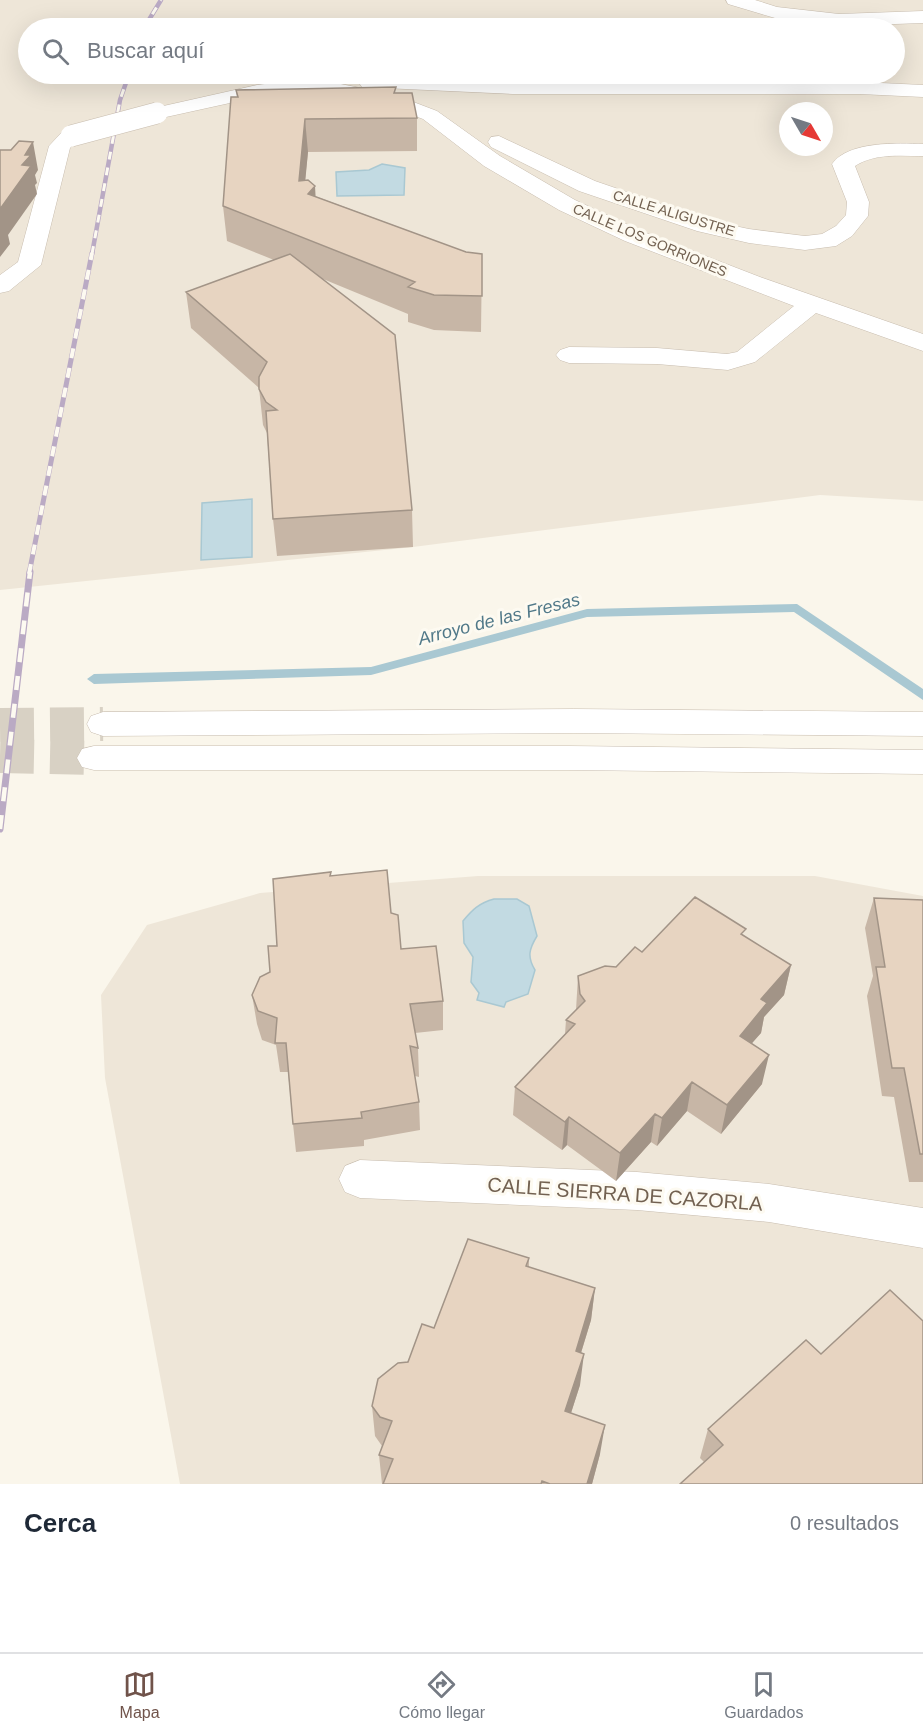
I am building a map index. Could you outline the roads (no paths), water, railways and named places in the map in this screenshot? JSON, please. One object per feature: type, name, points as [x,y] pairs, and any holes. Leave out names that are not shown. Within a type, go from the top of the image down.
[{"type":"street","points":[[735,0],[775,12],[817,18]]},
{"type":"street","points":[[902,18],[923,17]]},
{"type":"street","name":"CALLE LOS GORRIONES","points":[[0,286],[29,265],[60,146],[70,136],[157,113],[257,91],[311,84],[388,99],[430,115],[492,161],[567,205],[633,236],[751,282],[923,343]]},
{"type":"street","points":[[407,84],[513,88],[860,88],[923,91]]},
{"type":"street","name":"CALLE ALIGUSTRE","points":[[430,115],[482,133],[587,186],[705,226],[749,236],[805,243],[828,241],[844,231],[857,216],[858,202],[843,164],[854,156],[878,151],[923,150]]},
{"type":"street","points":[[569,355],[657,356],[728,362],[746,357],[813,303]]},
{"type":"street","points":[[103,724],[574,721],[923,724]]},
{"type":"street","points":[[94,758],[558,758],[923,762]]},
{"type":"street","name":"CALLE SIERRA DE CAZORLA","points":[[360,1179],[637,1191],[769,1203],[923,1228]]},
{"type":"water","points":[[382,164],[405,168],[404,195],[337,196],[336,172],[369,170]]},
{"type":"water","points":[[252,499],[252,557],[201,560],[202,503]]},
{"type":"water","points":[[494,899],[517,899],[529,906],[537,936],[530,953],[535,970],[528,994],[506,1002],[504,1007],[477,1000],[479,993],[471,982],[473,957],[464,943],[463,921],[476,907]]},
{"type":"waterway","name":"Arroyo de las Fresas","points":[[94,679],[371,671],[587,613],[797,608],[923,695]]},
{"type":"tunnel","points":[[0,725],[103,724]]},
{"type":"tunnel","points":[[0,756],[94,758]]},
{"type":"railway","points":[[150,18],[161,0]]},
{"type":"railway","points":[[92,254],[120,100],[126,84]]},
{"type":"railway","points":[[29,574],[92,253]]},
{"type":"railway","points":[[0,829],[30,572]]}]
